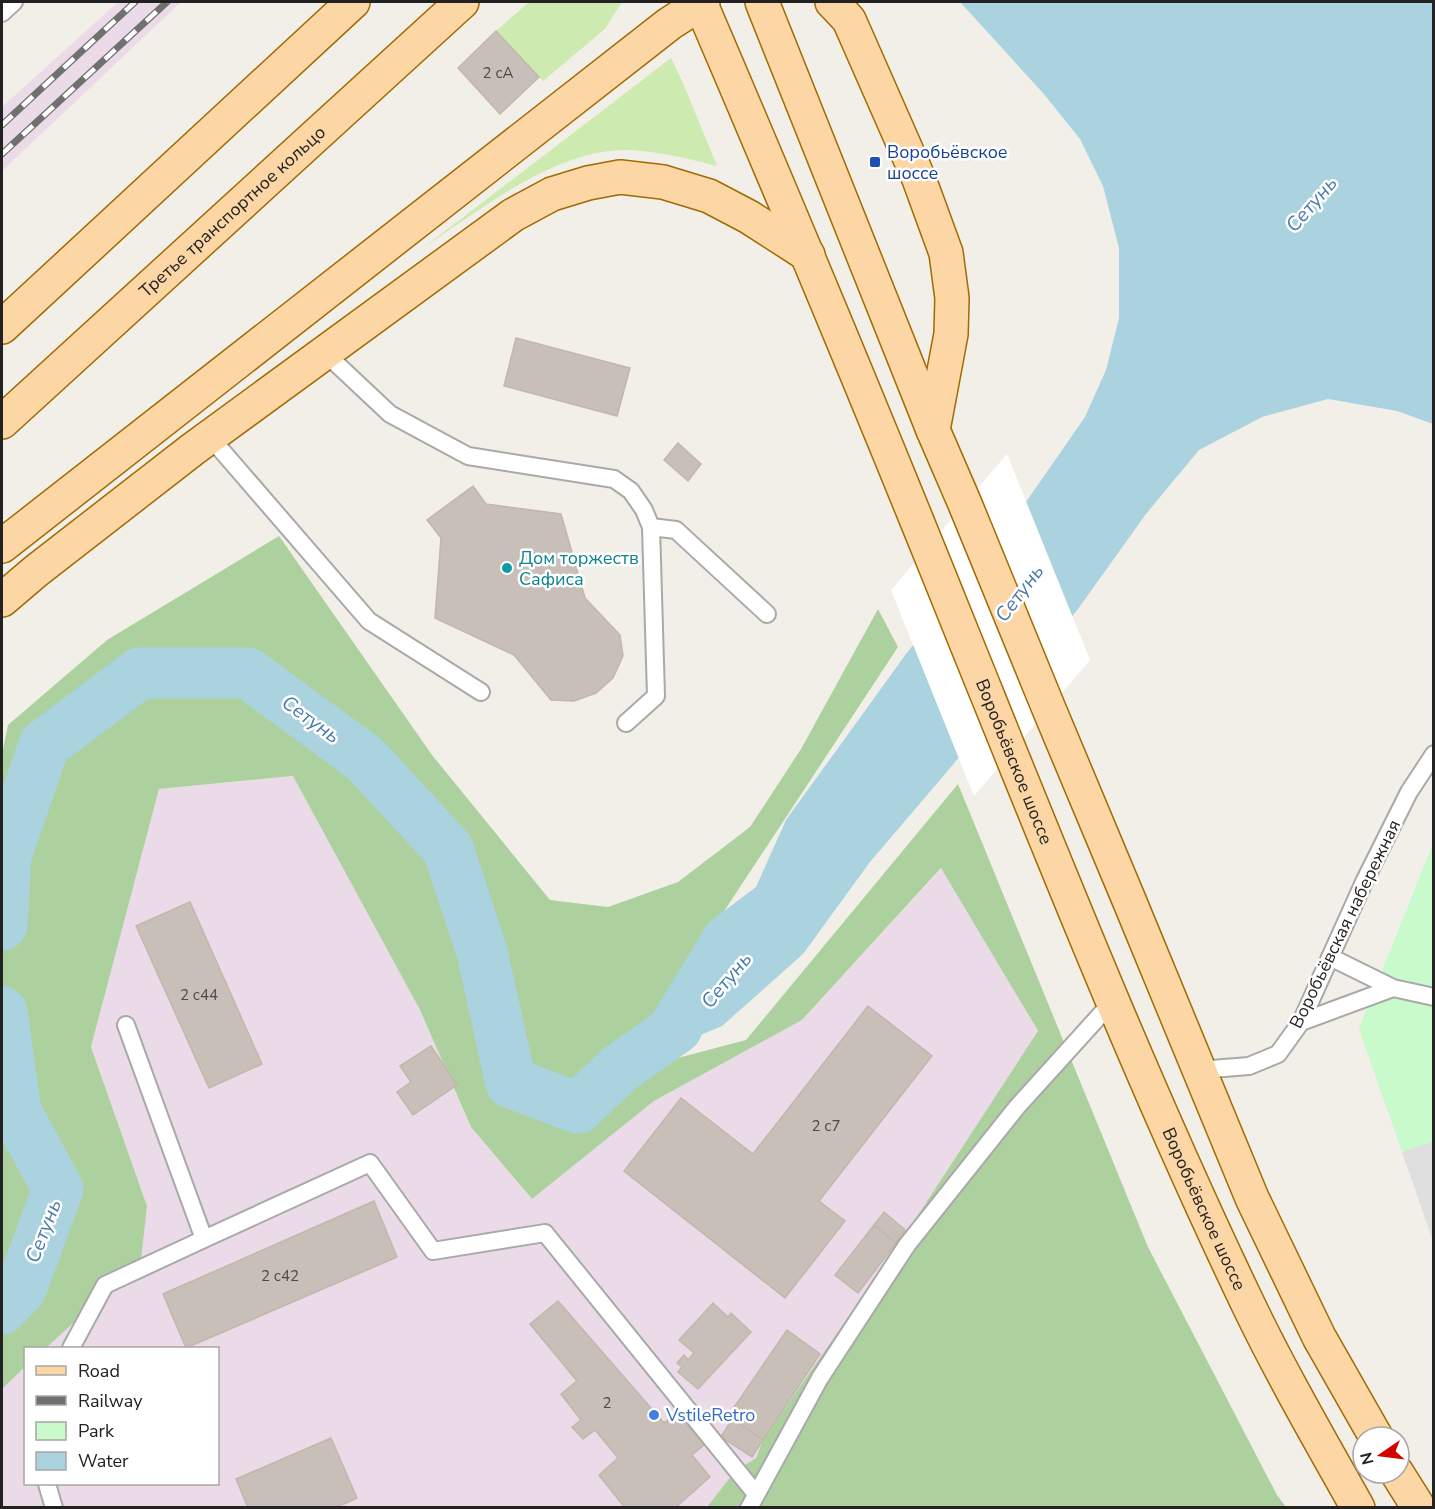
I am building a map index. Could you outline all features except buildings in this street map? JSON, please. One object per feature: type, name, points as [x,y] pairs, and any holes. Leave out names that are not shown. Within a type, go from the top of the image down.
[{"type":"main road","points":[[2,327],[353,2]]},
{"type":"main road","name":"Третье транспортное кольцо","points":[[2,422],[462,2]]},
{"type":"main road","points":[[2,546],[660,31],[701,2]]},
{"type":"main road","name":"Воробьёвское шоссе","points":[[701,2],[808,255],[1112,1002],[1166,1128],[1249,1307],[1310,1424],[1358,1508]]},
{"type":"main road","points":[[762,2],[933,430],[1252,1198],[1313,1326],[1369,1425]]},
{"type":"main road","points":[[832,2],[849,20],[918,179],[946,253],[952,298],[951,334],[933,430]]},
{"type":"main road","points":[[2,600],[36,571],[210,437],[513,215],[552,194],[588,183],[620,177],[663,182],[709,196],[749,217],[808,255]]},
{"type":"main road","points":[[1405,1485],[1419,1508]]},
{"type":"lane","points":[[2,14],[14,2]]},
{"type":"lane","points":[[325,353],[390,414],[468,456],[614,478],[631,491],[644,510],[651,527],[656,696],[626,723]]},
{"type":"lane","points":[[210,437],[369,621],[481,692]]},
{"type":"lane","points":[[651,527],[676,530],[767,614]]},
{"type":"lane","name":"Воробьёвская набережная","points":[[1199,1070],[1249,1066],[1278,1054],[1301,1022],[1364,882],[1409,792],[1434,754]]},
{"type":"lane","points":[[1330,957],[1393,988],[1434,996]]},
{"type":"lane","points":[[1301,1022],[1393,988]]},
{"type":"lane","points":[[72,1347],[105,1285],[370,1163],[433,1251],[546,1233],[753,1501],[820,1378],[908,1245],[1017,1107],[1112,1002]]},
{"type":"lane","points":[[126,1025],[204,1239]]},
{"type":"lane","points":[[47,1485],[54,1508]]},
{"type":"shaded area","points":[[118,2],[181,2],[2,171],[2,107]]},
{"type":"shaded area","points":[[294,776],[420,1010],[471,1127],[532,1199],[654,1101],[802,1020],[942,868],[1038,1032],[907,1232],[763,1440],[756,1458],[735,1471],[707,1507],[2,1508],[2,1389],[24,1368],[24,1485],[219,1485],[219,1347],[47,1347],[141,1261],[147,1206],[91,1047],[159,789]]},
{"type":"shaded area","points":[[1433,1141],[1433,1241],[1402,1152]]},
{"type":"green space","points":[[529,2],[622,2],[605,29],[543,81],[496,31]]},
{"type":"green space","points":[[671,58],[717,166],[646,151],[622,150],[596,153],[543,172],[493,201],[423,248]]},
{"type":"green space","points":[[279,536],[432,755],[550,900],[608,907],[678,882],[750,827],[801,749],[878,609],[898,647],[617,1074],[746,1040],[958,784],[1148,1247],[1277,1495],[1286,1507],[707,1507],[735,1471],[756,1458],[763,1440],[907,1232],[1038,1031],[941,868],[802,1020],[654,1101],[532,1199],[471,1127],[420,1010],[293,776],[159,789],[91,1047],[147,1206],[141,1261],[47,1347],[24,1347],[24,1368],[2,1389],[2,754],[8,725],[107,640]]},
{"type":"green space","points":[[1433,843],[1433,1141],[1402,1152],[1359,1029]]},
{"type":"water","points":[[960,2],[1433,2],[1433,424],[1397,411],[1328,399],[1262,417],[1199,450],[1146,514],[1078,609],[951,767],[870,862],[803,954],[722,1026],[619,1069],[708,923],[756,887],[786,820],[906,654],[1026,502],[1085,417],[1106,370],[1119,318],[1119,248],[1103,186],[1080,139],[1043,93]]},
{"type":"pier","points":[[1007,454],[1090,660],[974,796],[891,590]]},
{"type":"waterway","name":"Сетунь","points":[[2,925],[6,856],[44,745],[140,673],[248,673],[365,759],[448,849],[482,952],[511,1083],[578,1108],[619,1069],[677,1028]]},
{"type":"waterway","name":"Сетунь","points":[[2,1012],[16,1112],[58,1189],[21,1289],[2,1309]]},
{"type":"railway","points":[[2,125],[135,2]]},
{"type":"railway","points":[[2,154],[167,2]]},
{"type":"place","name":"Воробьёвское шоссе","points":[[875,162]]},
{"type":"place","name":"Дом торжеств Сафиса","points":[[507,568]]},
{"type":"place","name":"VstileRetro","points":[[654,1415]]}]
